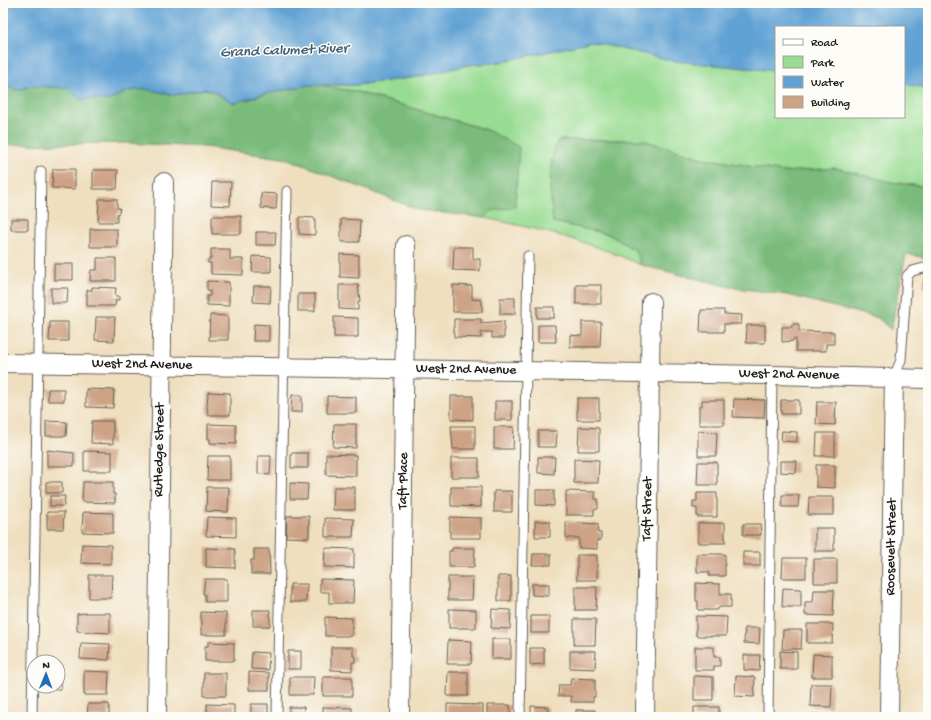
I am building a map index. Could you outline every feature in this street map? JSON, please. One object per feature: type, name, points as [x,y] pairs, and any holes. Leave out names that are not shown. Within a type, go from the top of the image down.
[{"type":"street","name":"Rutledge Street","points":[[157,717],[164,182]]},
{"type":"street","name":"Taft Place","points":[[400,717],[406,369],[406,245]]},
{"type":"street","name":"Taft Street","points":[[645,717],[651,302]]},
{"type":"street","name":"West 2nd Avenue","points":[[3,363],[894,377],[928,379]]},
{"type":"street","name":"Roosevelt Street","points":[[889,717],[894,377]]},
{"type":"lane","points":[[32,717],[41,171]]},
{"type":"lane","points":[[277,717],[287,191]]},
{"type":"lane","points":[[520,717],[528,256]]},
{"type":"lane","points":[[894,377],[901,360],[907,276],[912,271],[928,268]]},
{"type":"lane","points":[[768,717],[772,375]]},
{"type":"green space","points":[[592,42],[631,51],[775,71],[775,118],[905,118],[905,84],[928,88],[928,187],[891,182],[835,168],[785,172],[702,158],[643,140],[558,140],[552,160],[550,180],[553,222],[608,234],[635,250],[641,265],[604,250],[565,237],[485,218],[491,211],[487,130],[354,91],[336,89],[325,85],[356,85],[417,77],[468,65],[500,62]]},
{"type":"green space","points":[[309,85],[326,86],[354,91],[487,130],[519,147],[515,207],[491,211],[485,218],[419,210],[288,159],[205,147],[126,143],[3,145],[3,86],[18,90],[31,86],[68,88],[109,100],[128,91],[144,89],[175,95],[205,89],[214,92],[223,98],[248,100],[260,95]]},
{"type":"green space","points":[[558,140],[643,140],[702,158],[785,172],[835,168],[891,182],[928,187],[928,258],[906,254],[891,330],[878,318],[788,295],[730,287],[641,265],[635,250],[608,234],[553,222],[550,180],[552,160]]},
{"type":"water","name":"Grand Calumet River","points":[[3,3],[928,3],[928,88],[905,84],[905,26],[775,26],[775,71],[674,61],[592,42],[500,62],[468,65],[417,77],[356,85],[309,85],[260,95],[234,103],[214,92],[205,89],[175,95],[144,89],[128,91],[109,100],[80,99],[68,88],[31,86],[18,90],[3,86]]},
{"type":"building","points":[[53,169],[75,169],[75,189],[52,188]]},
{"type":"building","points":[[93,170],[118,170],[117,189],[93,189]]},
{"type":"building","points":[[212,182],[231,182],[230,206],[211,205]]},
{"type":"building","points":[[261,193],[277,194],[276,209],[261,208]]},
{"type":"building","points":[[99,199],[117,199],[117,208],[120,208],[119,213],[117,214],[117,222],[98,222]]},
{"type":"building","points":[[212,216],[241,216],[241,234],[212,234]]},
{"type":"building","points":[[299,217],[315,218],[315,235],[299,234]]},
{"type":"building","points":[[11,219],[28,219],[28,230],[11,230]]},
{"type":"building","points":[[341,219],[360,220],[359,242],[341,242]]},
{"type":"building","points":[[90,229],[117,229],[117,247],[90,247]]},
{"type":"building","points":[[256,232],[276,232],[275,245],[256,245]]},
{"type":"building","points":[[454,247],[473,247],[473,259],[480,259],[480,271],[453,270]]},
{"type":"building","points":[[211,249],[230,249],[230,259],[243,259],[243,275],[211,274],[211,263],[208,263],[208,259],[211,259]]},
{"type":"building","points":[[340,254],[359,255],[359,278],[340,277]]},
{"type":"building","points":[[253,256],[271,257],[271,272],[252,272]]},
{"type":"building","points":[[97,258],[116,258],[116,281],[90,281],[91,270],[97,270]]},
{"type":"building","points":[[54,264],[73,264],[73,280],[54,280]]},
{"type":"building","points":[[926,272],[928,273],[928,289],[923,287]]},
{"type":"building","points":[[207,281],[229,282],[229,306],[207,305],[207,296],[210,296],[210,290],[207,290]]},
{"type":"building","points":[[339,285],[358,285],[360,301],[358,301],[358,310],[339,309]]},
{"type":"building","points":[[453,285],[472,286],[472,299],[482,300],[482,312],[453,312]]},
{"type":"building","points":[[576,285],[601,285],[601,304],[576,304]]},
{"type":"building","points":[[254,286],[271,286],[270,303],[253,302]]},
{"type":"building","points":[[92,287],[116,288],[115,296],[119,296],[119,300],[116,300],[115,306],[87,306],[87,290],[92,290]]},
{"type":"building","points":[[51,288],[68,288],[67,303],[51,303]]},
{"type":"building","points":[[298,294],[315,294],[315,311],[298,311]]},
{"type":"building","points":[[500,298],[515,298],[515,314],[500,314]]},
{"type":"building","points":[[537,307],[554,307],[554,318],[537,318]]},
{"type":"building","points":[[701,310],[724,310],[724,314],[742,315],[741,324],[724,324],[724,332],[700,332]]},
{"type":"building","points":[[210,315],[228,316],[228,340],[209,340]]},
{"type":"building","points":[[96,317],[115,317],[114,341],[95,340]]},
{"type":"building","points":[[334,317],[358,318],[358,337],[334,337]]},
{"type":"building","points":[[454,319],[481,319],[481,323],[504,321],[504,338],[492,338],[492,332],[481,332],[481,338],[454,337]]},
{"type":"building","points":[[50,322],[68,322],[68,341],[49,341]]},
{"type":"building","points":[[582,322],[601,322],[600,347],[570,347],[570,335],[582,336]]},
{"type":"building","points":[[254,324],[269,325],[269,341],[253,341]]},
{"type":"building","points":[[792,324],[799,324],[799,331],[834,332],[834,344],[826,344],[826,351],[796,351],[796,339],[793,339],[793,341],[782,342],[782,327],[792,327]]},
{"type":"building","points":[[538,325],[555,325],[556,342],[538,342]]},
{"type":"building","points":[[747,325],[765,325],[765,343],[746,343]]},
{"type":"building","points":[[48,389],[64,389],[64,401],[48,401]]},
{"type":"building","points":[[86,389],[114,390],[113,408],[86,407]]},
{"type":"building","points":[[208,392],[230,393],[230,415],[208,415]]},
{"type":"building","points":[[292,395],[302,395],[302,412],[291,412]]},
{"type":"building","points":[[327,396],[356,397],[356,413],[327,413]]},
{"type":"building","points":[[451,396],[473,396],[473,420],[451,419]]},
{"type":"building","points":[[577,398],[599,398],[599,420],[577,420]]},
{"type":"building","points":[[734,399],[765,400],[764,418],[733,417]]},
{"type":"building","points":[[702,400],[724,400],[724,425],[699,425],[699,406],[702,406]]},
{"type":"building","points":[[781,400],[799,400],[799,414],[781,414]]},
{"type":"building","points":[[495,401],[512,401],[512,420],[495,420]]},
{"type":"building","points":[[817,402],[836,402],[835,425],[816,424]]},
{"type":"building","points":[[46,421],[67,422],[66,436],[46,436]]},
{"type":"building","points":[[92,421],[113,421],[113,444],[91,443]]},
{"type":"building","points":[[208,424],[236,425],[236,444],[210,443],[210,439],[208,439]]},
{"type":"building","points":[[334,424],[356,424],[356,448],[333,447]]},
{"type":"building","points":[[451,426],[475,426],[475,449],[453,449]]},
{"type":"building","points":[[494,427],[514,427],[513,449],[494,449]]},
{"type":"building","points":[[579,427],[599,428],[599,451],[578,451]]},
{"type":"building","points":[[538,431],[557,431],[556,447],[538,447]]},
{"type":"building","points":[[698,431],[717,432],[716,456],[698,456]]},
{"type":"building","points":[[782,431],[797,432],[797,442],[781,441]]},
{"type":"building","points":[[817,433],[835,433],[835,456],[816,456]]},
{"type":"building","points":[[47,450],[74,453],[74,466],[47,466]]},
{"type":"building","points":[[84,451],[112,452],[112,471],[84,471]]},
{"type":"building","points":[[291,453],[308,453],[308,468],[291,468]]},
{"type":"building","points":[[326,454],[356,455],[356,476],[326,475]]},
{"type":"building","points":[[208,456],[230,456],[230,480],[207,480]]},
{"type":"building","points":[[258,456],[271,456],[270,475],[258,474]]},
{"type":"building","points":[[538,457],[555,457],[554,474],[538,473]]},
{"type":"building","points":[[451,458],[479,458],[479,477],[451,477]]},
{"type":"building","points":[[574,459],[599,460],[598,483],[574,483]]},
{"type":"building","points":[[780,461],[797,461],[796,473],[780,472]]},
{"type":"building","points":[[698,462],[717,462],[717,485],[697,485]]},
{"type":"building","points":[[816,465],[835,465],[835,488],[816,487]]},
{"type":"building","points":[[46,482],[62,482],[62,493],[46,493]]},
{"type":"building","points":[[83,482],[113,482],[115,503],[82,502]]},
{"type":"building","points":[[290,483],[308,484],[307,499],[290,499]]},
{"type":"building","points":[[207,487],[229,487],[228,512],[206,511]]},
{"type":"building","points":[[334,487],[355,487],[355,510],[333,510]]},
{"type":"building","points":[[451,487],[481,487],[481,507],[451,506]]},
{"type":"building","points":[[536,490],[554,490],[554,506],[536,505]]},
{"type":"building","points":[[494,491],[512,491],[512,512],[494,512]]},
{"type":"building","points":[[566,491],[595,492],[595,499],[598,499],[598,509],[594,509],[594,515],[566,515]]},
{"type":"building","points":[[697,493],[717,493],[717,517],[697,517],[697,508],[693,508],[693,501],[697,501]]},
{"type":"building","points":[[782,495],[799,495],[798,507],[782,507]]},
{"type":"building","points":[[50,496],[65,496],[64,506],[50,506]]},
{"type":"building","points":[[809,497],[834,497],[834,515],[808,515]]},
{"type":"building","points":[[47,512],[64,512],[63,529],[47,529]]},
{"type":"building","points":[[83,512],[113,513],[113,533],[82,532]]},
{"type":"building","points":[[287,516],[309,516],[309,538],[286,537]]},
{"type":"building","points":[[207,517],[236,518],[236,537],[206,536]]},
{"type":"building","points":[[450,517],[481,518],[481,538],[450,538]]},
{"type":"building","points":[[325,518],[354,519],[353,537],[325,537]]},
{"type":"building","points":[[535,521],[550,521],[550,537],[535,537]]},
{"type":"building","points":[[566,522],[598,524],[598,533],[601,533],[601,540],[597,540],[597,549],[579,548],[579,538],[566,538]]},
{"type":"building","points":[[698,523],[725,523],[725,543],[698,543]]},
{"type":"building","points":[[743,524],[760,524],[761,535],[743,535]]},
{"type":"building","points":[[815,528],[834,528],[834,551],[815,551]]},
{"type":"building","points":[[82,544],[111,545],[111,564],[81,563]]},
{"type":"building","points":[[206,548],[235,549],[235,568],[206,567]]},
{"type":"building","points":[[325,548],[354,549],[354,568],[324,567]]},
{"type":"building","points":[[452,548],[475,548],[474,567],[449,567],[449,551],[452,551]]},
{"type":"building","points":[[254,549],[269,549],[270,574],[251,574],[251,560],[254,560]]},
{"type":"building","points":[[743,552],[760,552],[760,566],[743,566]]},
{"type":"building","points":[[533,554],[551,554],[551,565],[532,565]]},
{"type":"building","points":[[697,554],[725,554],[725,576],[709,576],[709,572],[697,572]]},
{"type":"building","points":[[577,555],[597,555],[597,580],[577,580]]},
{"type":"building","points":[[783,558],[806,558],[806,578],[782,578]]},
{"type":"building","points":[[814,559],[837,559],[837,583],[814,583]]},
{"type":"building","points":[[89,575],[112,575],[111,598],[89,598]]},
{"type":"building","points":[[498,576],[511,576],[511,601],[498,601]]},
{"type":"building","points":[[448,577],[473,577],[472,600],[448,600]]},
{"type":"building","points":[[205,579],[227,579],[227,602],[205,602],[205,594],[203,594]]},
{"type":"building","points":[[320,579],[354,580],[353,603],[329,603],[329,592],[320,592]]},
{"type":"building","points":[[696,583],[720,584],[720,594],[731,594],[731,607],[720,607],[716,610],[698,610],[698,601],[696,601]]},
{"type":"building","points":[[290,584],[307,584],[306,602],[290,602]]},
{"type":"building","points":[[532,584],[549,584],[549,596],[532,595]]},
{"type":"building","points":[[575,587],[597,587],[596,610],[575,610]]},
{"type":"building","points":[[783,588],[801,589],[801,607],[782,607]]},
{"type":"building","points":[[814,590],[834,590],[833,616],[805,615],[805,602],[813,602]]},
{"type":"building","points":[[449,609],[476,610],[476,628],[449,628]]},
{"type":"building","points":[[492,609],[511,610],[510,629],[491,628]]},
{"type":"building","points":[[253,610],[270,610],[270,626],[253,626]]},
{"type":"building","points":[[201,612],[226,613],[226,635],[201,635]]},
{"type":"building","points":[[110,613],[110,633],[77,631],[77,614]]},
{"type":"building","points":[[531,616],[549,616],[549,633],[531,633]]},
{"type":"building","points":[[696,616],[727,617],[726,636],[696,636]]},
{"type":"building","points":[[325,617],[352,618],[352,636],[325,636]]},
{"type":"building","points":[[574,619],[596,619],[595,645],[574,645]]},
{"type":"building","points":[[807,624],[833,624],[832,643],[807,643]]},
{"type":"building","points":[[745,628],[760,628],[759,644],[744,643]]},
{"type":"building","points":[[783,630],[802,630],[801,649],[782,649]]},
{"type":"building","points":[[492,639],[511,639],[511,659],[492,659]]},
{"type":"building","points":[[448,640],[472,641],[471,664],[447,664]]},
{"type":"building","points":[[208,642],[234,643],[234,661],[205,661],[205,646],[208,646]]},
{"type":"building","points":[[81,643],[110,644],[109,660],[80,659]]},
{"type":"building","points":[[331,647],[353,647],[355,662],[352,662],[352,671],[331,670]]},
{"type":"building","points":[[695,647],[714,647],[714,657],[720,657],[720,666],[714,666],[714,670],[695,670]]},
{"type":"building","points":[[530,648],[544,648],[544,664],[530,665]]},
{"type":"building","points":[[288,651],[301,651],[301,669],[288,669]]},
{"type":"building","points":[[570,651],[596,651],[595,669],[570,668]]},
{"type":"building","points":[[780,651],[797,652],[797,669],[780,669]]},
{"type":"building","points":[[252,652],[269,653],[268,670],[251,669]]},
{"type":"building","points":[[813,654],[832,655],[832,677],[812,677]]},
{"type":"building","points":[[744,655],[760,655],[759,671],[744,670]]},
{"type":"building","points":[[84,671],[109,672],[108,695],[84,695]]},
{"type":"building","points":[[249,672],[269,673],[269,690],[249,690]]},
{"type":"building","points":[[448,672],[468,672],[468,696],[447,696]]},
{"type":"building","points":[[204,673],[226,673],[226,696],[204,696]]},
{"type":"building","points":[[694,676],[713,677],[713,700],[694,700]]},
{"type":"building","points":[[736,676],[755,677],[754,697],[735,696]]},
{"type":"building","points":[[290,677],[314,677],[313,695],[290,695]]},
{"type":"building","points":[[323,677],[352,677],[352,696],[323,696]]},
{"type":"building","points":[[571,678],[595,679],[595,697],[593,697],[593,702],[571,702],[571,696],[558,696],[559,685],[570,685]]},
{"type":"building","points":[[811,684],[832,684],[831,707],[810,706]]},
{"type":"building","points":[[88,704],[109,704],[109,717],[87,717]]},
{"type":"building","points":[[207,704],[234,705],[234,717],[207,717]]},
{"type":"building","points":[[251,704],[268,704],[268,717],[251,717]]},
{"type":"building","points":[[447,704],[483,705],[483,717],[447,717]]},
{"type":"building","points":[[487,705],[510,705],[510,717],[487,717]]},
{"type":"building","points":[[531,706],[548,707],[548,717],[531,717]]},
{"type":"building","points":[[289,707],[304,707],[303,717],[289,717]]},
{"type":"building","points":[[323,707],[352,708],[352,717],[323,717]]},
{"type":"building","points":[[694,707],[719,707],[719,717],[694,717]]},
{"type":"building","points":[[576,710],[595,710],[595,717],[576,717]]},
{"type":"building","points":[[812,714],[831,715],[831,717],[812,717]]}]
